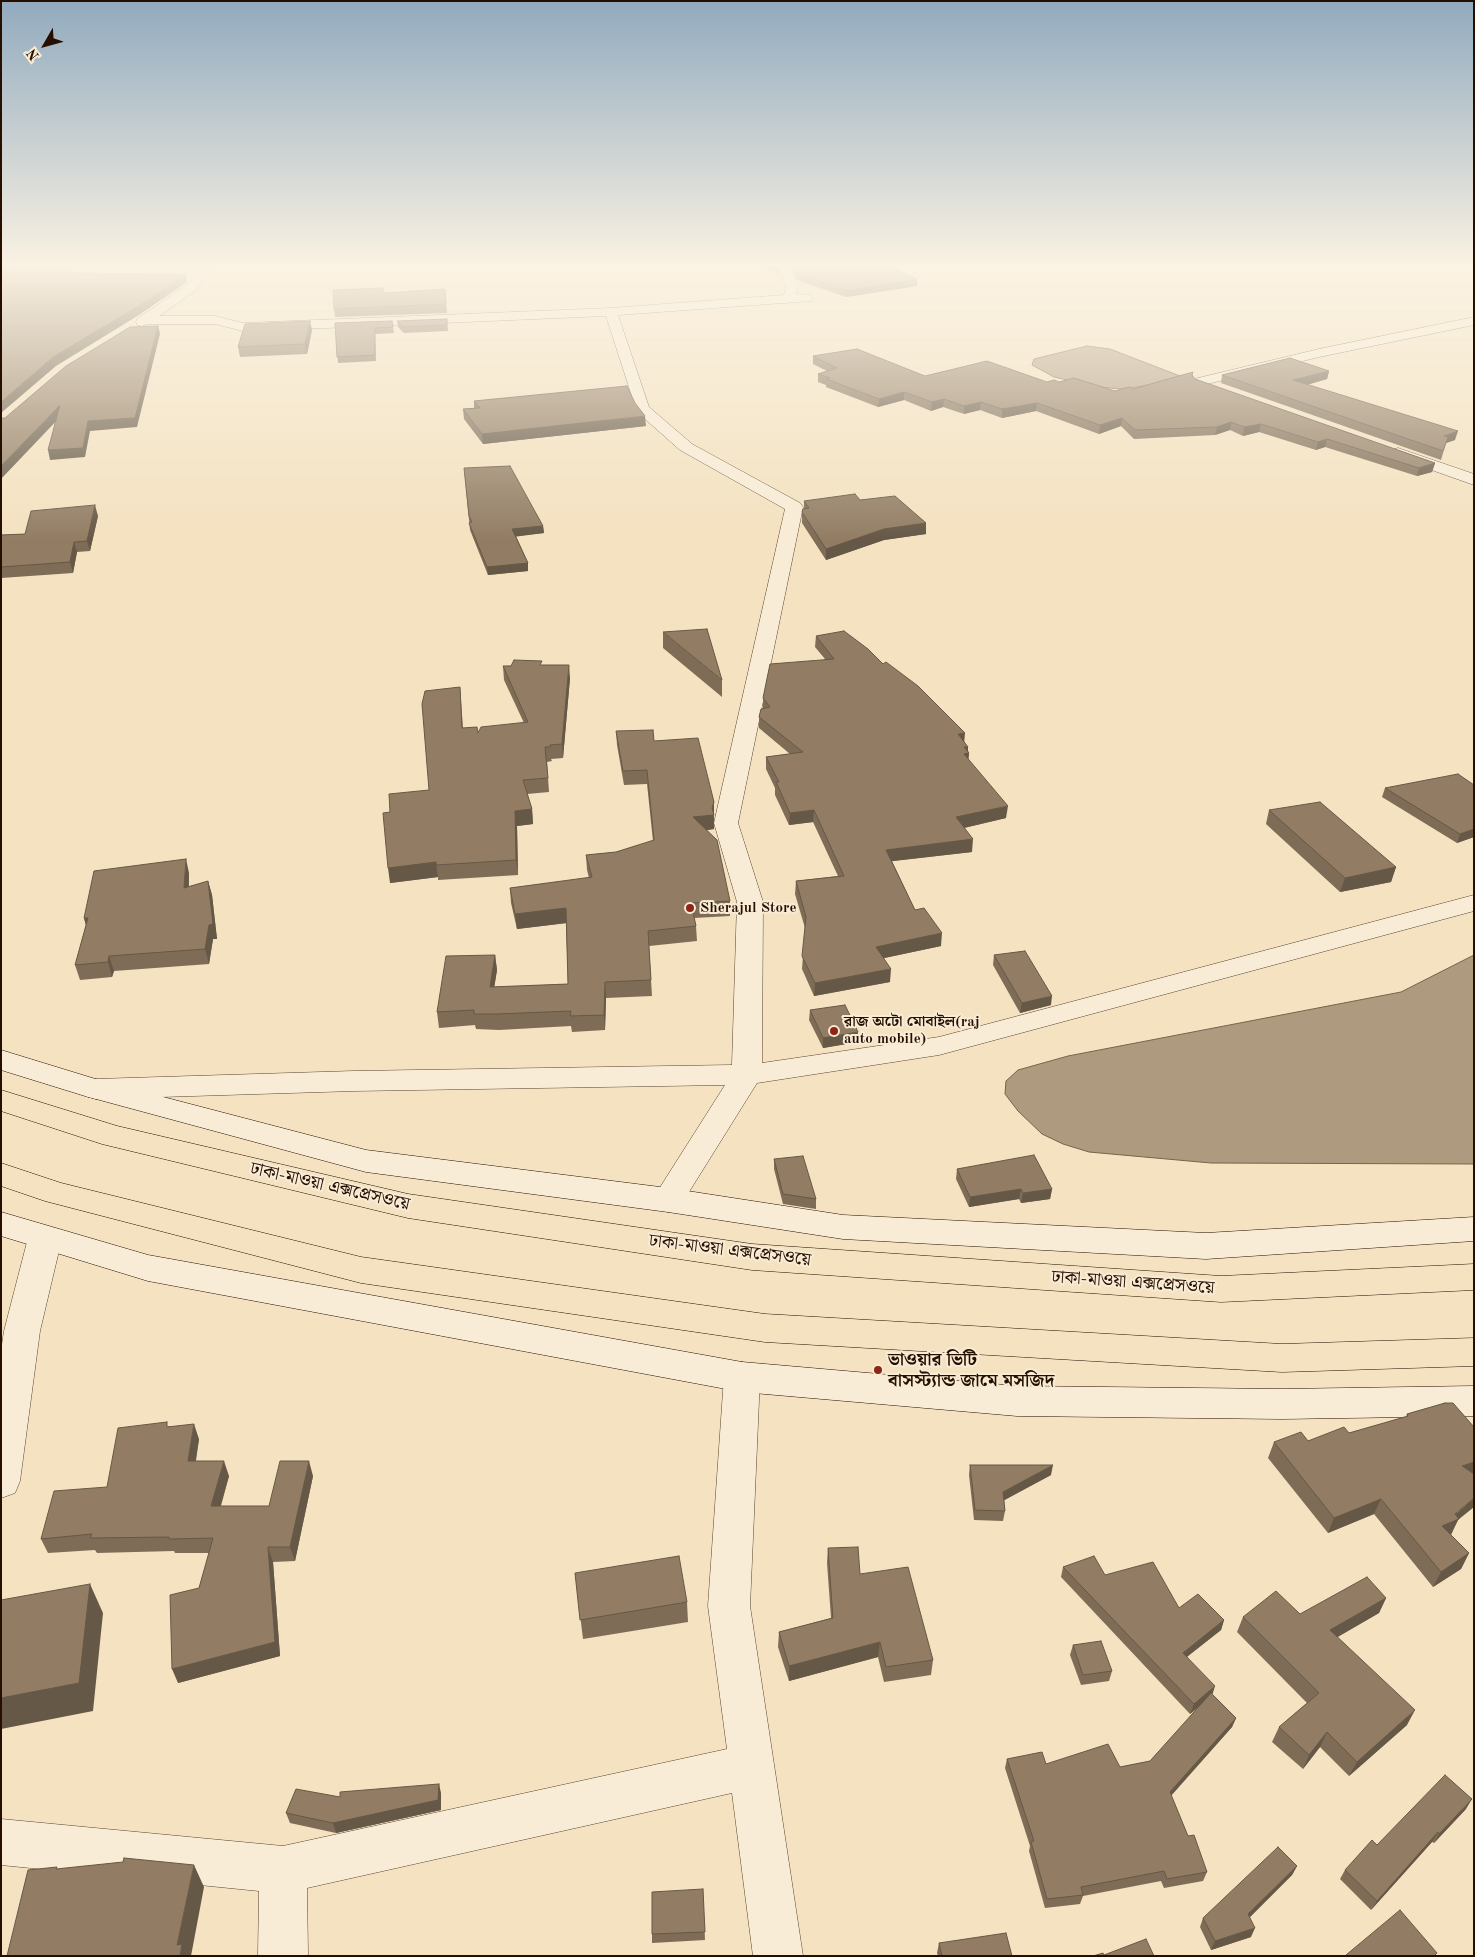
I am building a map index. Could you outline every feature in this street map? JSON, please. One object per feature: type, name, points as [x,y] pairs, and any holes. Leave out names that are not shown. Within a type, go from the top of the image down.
[{"type":"highway","name":"ঢাকা-মাওয়া এক্সপ্রেসওয়ে","points":[[1,1100],[113,1136],[408,1206],[752,1257],[1221,1289],[1474,1277]]},
{"type":"highway","points":[[1,1174],[56,1193],[361,1270],[765,1328],[1282,1358],[1474,1352]]},
{"type":"street","points":[[625,357],[642,409],[686,447],[794,507],[726,823],[750,902],[747,1075],[668,1200]]},
{"type":"street","points":[[1220,390],[1199,382],[1301,357]]},
{"type":"street","points":[[1380,447],[1474,480]]},
{"type":"street","points":[[96,1088],[354,1081],[747,1075],[939,1046],[1474,903]]},
{"type":"street","points":[[1,1060],[96,1088],[366,1161],[668,1200],[843,1227],[1206,1246],[1474,1229]]},
{"type":"street","points":[[1,1224],[148,1268],[742,1377],[1017,1400],[1282,1404],[1474,1402]]},
{"type":"street","points":[[1,1481],[11,1330],[45,1238]]},
{"type":"street","points":[[742,1377],[729,1606],[778,1956]]},
{"type":"street","points":[[1,1842],[283,1870],[751,1766]]},
{"type":"street","points":[[283,1870],[283,1956]]},
{"type":"shaded area","points":[[1041,357],[1132,357],[1180,376],[1174,382],[1121,389],[1099,387],[1054,377],[1032,365],[1034,359]]},
{"type":"shaded area","points":[[1474,955],[1474,1164],[1211,1163],[1089,1152],[1063,1144],[1042,1134],[1018,1111],[1005,1094],[1006,1081],[1018,1070],[1068,1056],[1401,992]]},
{"type":"building","points":[[1,357],[53,357],[1,402]]},
{"type":"building","points":[[80,357],[150,357],[135,418],[88,421],[83,448],[48,450],[60,405],[1,466],[1,418],[5,418],[66,366]]},
{"type":"building","points":[[816,357],[878,357],[925,376],[987,361],[1047,382],[1054,380],[1059,382],[1074,378],[1115,391],[1129,387],[1133,389],[1193,372],[1192,375],[1195,379],[1435,463],[1419,468],[1327,439],[1318,442],[1261,424],[1244,427],[1231,422],[1217,427],[1135,430],[1122,418],[1100,425],[1037,403],[1002,409],[981,402],[964,406],[944,399],[932,402],[904,392],[879,399],[826,379],[830,378],[818,374],[837,368]]},
{"type":"building","points":[[1290,358],[1329,371],[1293,380],[1458,431],[1444,436],[1448,437],[1443,451],[1222,375]]},
{"type":"building","points":[[627,386],[635,403],[645,416],[482,434],[463,409],[480,408],[474,401]]},
{"type":"building","points":[[510,466],[543,526],[512,529],[528,563],[487,567],[469,523],[472,522],[469,516],[464,468]]},
{"type":"building","points":[[855,494],[860,500],[895,496],[926,523],[884,529],[826,549],[802,512],[803,509],[809,508],[804,501]]},
{"type":"building","points":[[95,505],[87,541],[74,542],[70,562],[1,567],[1,535],[25,534],[31,511]]},
{"type":"building","points":[[707,629],[722,680],[663,632]]},
{"type":"building","points":[[844,631],[868,649],[883,664],[886,662],[918,686],[965,733],[958,734],[968,747],[964,747],[969,753],[964,754],[1008,806],[956,817],[973,839],[886,850],[915,910],[924,908],[942,933],[876,947],[891,969],[815,983],[802,956],[806,917],[796,881],[844,876],[814,810],[790,813],[776,782],[779,782],[766,757],[803,752],[759,717],[761,709],[770,707],[763,698],[770,664],[834,659],[816,636]]},
{"type":"building","points":[[514,660],[542,661],[540,665],[569,665],[562,744],[545,747],[548,778],[523,780],[532,809],[515,811],[516,860],[436,865],[436,862],[388,868],[383,813],[390,812],[389,794],[429,790],[422,704],[425,691],[460,687],[462,728],[477,727],[478,733],[481,727],[528,722],[503,666],[511,666]]},
{"type":"building","points":[[653,730],[654,741],[698,738],[714,802],[712,808],[714,815],[693,817],[717,840],[730,901],[691,903],[696,926],[648,931],[651,980],[605,982],[604,1015],[570,1016],[571,1011],[497,1014],[474,1014],[474,1010],[437,1012],[446,956],[495,955],[490,987],[568,984],[566,908],[515,914],[510,888],[592,877],[586,855],[616,852],[654,840],[647,770],[623,771],[616,731]]},
{"type":"building","points":[[1458,774],[1474,785],[1474,829],[1460,834],[1385,788]]},
{"type":"building","points":[[1320,802],[1396,867],[1345,878],[1269,810]]},
{"type":"building","points":[[186,859],[184,888],[208,881],[213,924],[209,925],[205,949],[109,956],[108,962],[75,965],[88,918],[84,918],[94,871]]},
{"type":"building","points":[[1025,951],[1052,996],[1022,1003],[994,955]]},
{"type":"building","points":[[845,1005],[858,1032],[823,1038],[810,1010]]},
{"type":"building","points":[[1034,1155],[1052,1189],[1023,1193],[1021,1189],[970,1197],[957,1169]]},
{"type":"building","points":[[803,1156],[816,1199],[783,1194],[774,1159]]},
{"type":"building","points":[[1445,1403],[1453,1403],[1474,1427],[1474,1462],[1462,1466],[1474,1474],[1474,1498],[1455,1514],[1459,1519],[1442,1526],[1469,1553],[1441,1572],[1381,1499],[1334,1518],[1274,1442],[1301,1432],[1308,1441],[1344,1427],[1349,1433]]},
{"type":"building","points":[[167,1422],[167,1427],[194,1424],[188,1461],[224,1461],[211,1506],[269,1506],[280,1461],[309,1461],[290,1547],[268,1547],[275,1642],[172,1669],[170,1595],[199,1588],[213,1538],[90,1538],[92,1534],[41,1539],[54,1491],[107,1487],[118,1428]]},
{"type":"building","points":[[970,1465],[1053,1465],[1003,1492],[1005,1511],[975,1510]]},
{"type":"building","points":[[858,1547],[860,1574],[908,1567],[933,1660],[886,1667],[880,1642],[789,1666],[779,1632],[833,1618],[828,1548]]},
{"type":"building","points":[[679,1556],[687,1602],[580,1620],[575,1573]]},
{"type":"building","points":[[1094,1556],[1105,1575],[1153,1562],[1179,1608],[1198,1594],[1224,1620],[1183,1653],[1215,1686],[1194,1704],[1063,1567]]},
{"type":"building","points":[[1367,1577],[1386,1598],[1330,1630],[1415,1710],[1357,1762],[1327,1732],[1309,1755],[1279,1727],[1319,1693],[1243,1617],[1276,1591],[1300,1614]]},
{"type":"building","points":[[90,1584],[79,1683],[1,1698],[1,1600]]},
{"type":"building","points":[[1101,1641],[1112,1671],[1083,1675],[1073,1645]]},
{"type":"building","points":[[1211,1693],[1236,1718],[1170,1792],[1188,1836],[1194,1835],[1207,1872],[1167,1879],[1164,1871],[1081,1887],[1083,1895],[1047,1899],[1031,1842],[1034,1841],[1007,1759],[1042,1752],[1046,1764],[1108,1744],[1120,1767],[1150,1761]]},
{"type":"building","points":[[1445,1775],[1472,1799],[1439,1834],[1438,1832],[1377,1901],[1345,1870],[1372,1840],[1377,1845]]},
{"type":"building","points":[[439,1784],[438,1800],[333,1823],[286,1813],[296,1789],[340,1797],[340,1792]]},
{"type":"building","points":[[1278,1847],[1297,1866],[1248,1914],[1255,1928],[1215,1941],[1203,1918]]},
{"type":"building","points":[[124,1858],[194,1865],[177,1945],[182,1944],[180,1956],[7,1956],[28,1870],[123,1862]]},
{"type":"building","points":[[703,1889],[705,1932],[652,1934],[652,1892]]},
{"type":"building","points":[[1400,1910],[1437,1953],[1434,1956],[1346,1955]]},
{"type":"building","points":[[1006,1933],[1012,1956],[942,1956],[939,1943]]},
{"type":"building","points":[[1146,1939],[1154,1956],[1093,1956],[1103,1953],[1104,1955]]},
{"type":"place","name":"Sherajul Store","points":[[690,908]]},
{"type":"place","name":"রাজ অটো মোবাইল(raj auto mobile)","points":[[834,1031]]},
{"type":"place","name":"ভাওয়ার ভিটি বাসস্ট্যান্ড জামে মসজিদ","points":[[878,1370]]}]
